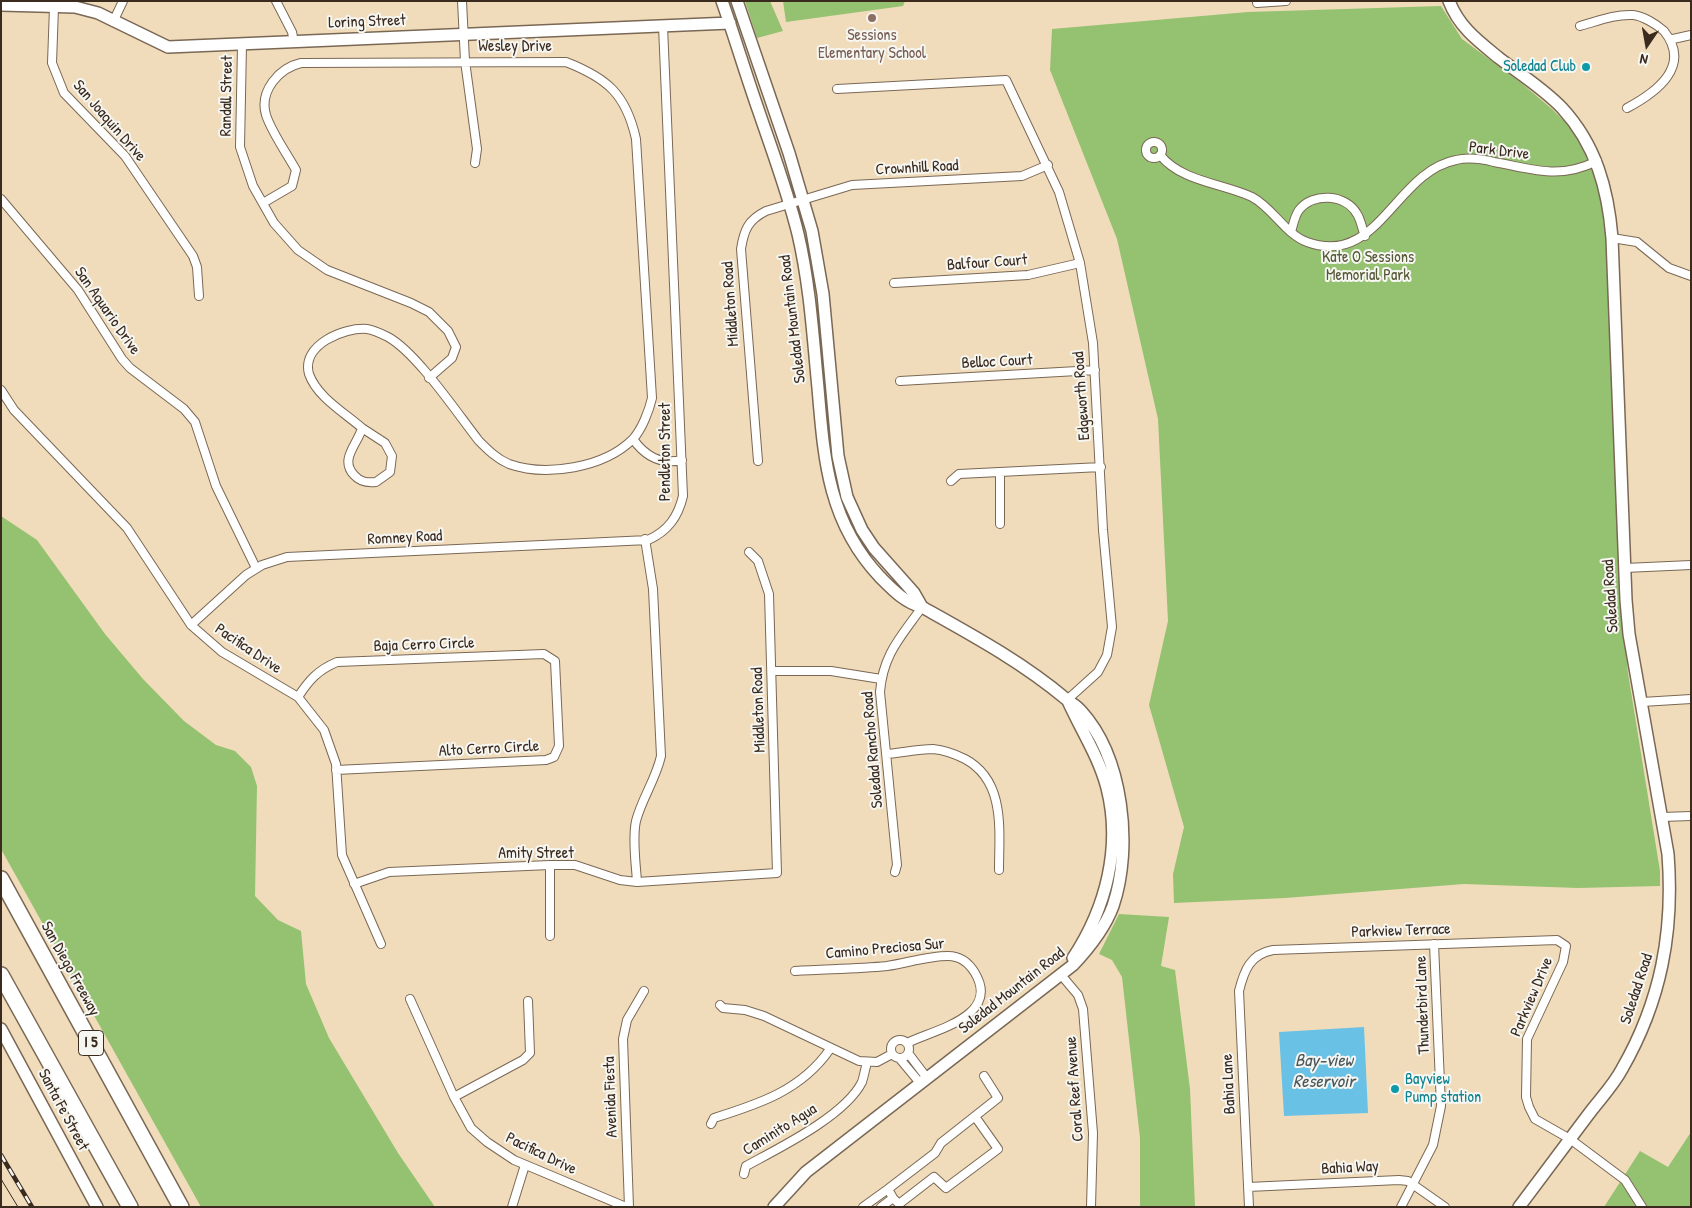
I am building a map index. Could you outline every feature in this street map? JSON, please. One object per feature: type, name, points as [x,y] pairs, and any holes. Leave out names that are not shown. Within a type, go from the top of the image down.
[{"type":"highway","name":"San Diego Freeway","points":[[1,879],[181,1207]]},
{"type":"highway","points":[[1,975],[130,1207]]},
{"type":"main road","name":"Soledad Mountain Road","points":[[722,1],[776,157],[798,234],[809,296],[824,458],[834,502],[850,536],[876,573],[896,593],[910,603],[922,607],[1031,671],[1080,710],[1099,740],[1113,771],[1122,815],[1122,854],[1114,899],[1098,934],[1088,950],[1062,976],[806,1172],[774,1207]]},
{"type":"main road","name":"Soledad Mountain Road","points":[[737,1],[803,198],[812,231],[823,294],[838,456],[847,497],[862,530],[874,548],[914,593],[922,607]]},
{"type":"main road","name":"Soledad Road","points":[[1449,1],[1453,11],[1468,33],[1561,107],[1578,128],[1597,162],[1610,209],[1629,634],[1668,854],[1670,919],[1666,951],[1653,1002],[1643,1028],[1621,1071],[1520,1207]]},
{"type":"main road","name":"Loring Street","points":[[1,5],[75,7],[98,13],[113,22],[168,47],[730,23]]},
{"type":"main road","points":[[1062,976],[1102,904],[1108,881],[1112,838],[1112,817],[1107,788],[1091,748],[1067,700]]},
{"type":"main road","name":"Santa Fe Street","points":[[1,1029],[97,1207]]},
{"type":"street","points":[[113,22],[123,1]]},
{"type":"street","points":[[276,1],[292,32],[294,42]]},
{"type":"street","points":[[462,1],[462,35],[477,149],[475,163]]},
{"type":"street","points":[[1257,3],[1286,1]]},
{"type":"street","name":"San Joaquin Drive","points":[[54,7],[52,63],[64,93],[124,156],[193,256],[197,267],[199,296]]},
{"type":"street","points":[[1580,26],[1615,15],[1636,15],[1657,25],[1673,39],[1680,54],[1676,73],[1660,90],[1627,108]]},
{"type":"street","name":"Loring Street","points":[[730,23],[743,18]]},
{"type":"street","name":"Pendleton Street","points":[[645,539],[658,536],[672,523],[679,512],[683,496],[663,26]]},
{"type":"street","points":[[1673,39],[1691,35]]},
{"type":"street","name":"Randall Street","points":[[242,45],[240,147],[253,186],[263,203]]},
{"type":"street","name":"Wesley Drive","points":[[263,203],[292,186],[296,170],[266,116],[264,106],[270,86],[283,70],[301,63],[566,62],[592,72],[609,84],[632,120],[636,139],[652,398],[643,421],[633,439],[612,454],[575,468],[532,470],[508,463],[491,453],[479,441],[406,350],[374,331],[358,330],[330,338],[317,346],[310,356],[308,364],[309,373],[316,389],[362,428]]},
{"type":"street","name":"Edgeworth Road","points":[[837,89],[1003,79],[1008,82],[1011,88],[1059,192],[1080,263],[1095,370],[1103,530],[1112,627],[1107,654],[1098,672],[1067,700]]},
{"type":"street","name":"Park Drive","points":[[1160,155],[1167,163],[1193,178],[1246,195],[1261,202],[1291,232],[1307,242],[1324,246],[1344,245],[1365,236],[1425,174],[1449,162],[1472,158],[1556,173],[1573,171],[1597,162]]},
{"type":"street","name":"Crownhill Road","points":[[789,203],[852,185],[1022,176],[1048,165]]},
{"type":"street","points":[[1291,232],[1299,210],[1323,198],[1341,201],[1353,208],[1358,214],[1365,236]]},
{"type":"street","name":"San Aquario Drive","points":[[1,199],[78,290],[122,359],[130,368],[184,409],[195,422],[216,486],[256,568]]},
{"type":"street","points":[[263,203],[286,240],[327,270],[429,312],[448,331],[456,347],[452,358],[428,378]]},
{"type":"street","name":"Middleton Road","points":[[758,460],[741,249],[746,225],[756,216],[789,203]]},
{"type":"street","points":[[1612,238],[1637,242],[1669,268],[1691,276]]},
{"type":"street","name":"Balfour Court","points":[[894,283],[1028,275],[1080,263]]},
{"type":"street","name":"Belloc Court","points":[[900,381],[1095,370]]},
{"type":"street","name":"Pacifica Drive","points":[[1,390],[14,410],[127,528],[191,625],[222,652],[298,697],[324,730],[330,741],[336,770],[342,856],[382,944]]},
{"type":"street","points":[[362,428],[385,443],[392,456],[390,472],[376,482],[362,481],[356,477],[348,464],[350,450],[362,428]]},
{"type":"street","points":[[633,439],[641,451],[653,458],[660,461],[682,460]]},
{"type":"street","points":[[952,481],[959,474],[1101,467]]},
{"type":"street","points":[[1000,472],[1000,524]]},
{"type":"street","points":[[637,882],[636,823],[641,805],[657,774],[661,756],[654,589],[645,539]]},
{"type":"street","name":"Romney Road","points":[[191,625],[246,574],[256,568],[287,557],[645,539]]},
{"type":"street","name":"Middleton Road","points":[[749,552],[758,561],[769,594],[777,873]]},
{"type":"street","points":[[1626,568],[1691,565]]},
{"type":"street","name":"Soledad Rancho Road","points":[[895,872],[897,865],[880,692],[881,679],[887,656],[922,607]]},
{"type":"street","name":"Baja Cerro Circle","points":[[298,697],[309,679],[320,669],[337,662],[544,654],[555,661],[557,670]]},
{"type":"street","name":"Alto Cerro Circle","points":[[336,770],[546,760],[554,757],[559,746],[557,670]]},
{"type":"street","points":[[772,671],[831,671],[881,679]]},
{"type":"street","points":[[1642,702],[1691,699]]},
{"type":"street","points":[[887,754],[932,749],[954,753],[970,762],[986,776],[997,799],[999,814],[999,870]]},
{"type":"street","points":[[1662,817],[1691,816]]},
{"type":"street","points":[[550,865],[550,936]]},
{"type":"street","name":"Amity Street","points":[[354,884],[389,872],[550,865],[575,866],[620,880],[637,882],[777,873]]},
{"type":"street","name":"Parkview Drive","points":[[1557,940],[1566,946],[1563,962],[1527,1039],[1526,1097],[1535,1119],[1570,1139]]},
{"type":"street","name":"Parkview Terrace","points":[[1250,962],[1264,952],[1273,950],[1557,940]]},
{"type":"street","name":"Thunderbird Lane","points":[[1401,1207],[1437,1134],[1441,1106],[1434,944]]},
{"type":"street","name":"Camino Preciosa Sur","points":[[795,970],[886,966],[948,956],[962,959],[971,966],[979,979],[980,990],[976,1005],[968,1017],[907,1043]]},
{"type":"street","name":"Bahia Lane","points":[[1249,1207],[1239,991],[1244,972],[1250,962]]},
{"type":"street","name":"Coral Reef Avenue","points":[[1062,976],[1078,995],[1083,1009],[1093,1134],[1092,1207]]},
{"type":"street","name":"Avenida Fiesta","points":[[628,1207],[623,1039],[627,1020],[644,991]]},
{"type":"street","name":"Pacifica Drive","points":[[410,999],[454,1097],[472,1128],[487,1142],[525,1165],[628,1207]]},
{"type":"street","points":[[454,1097],[523,1060],[530,1053],[528,1001]]},
{"type":"street","points":[[720,1004],[723,1008],[744,1010],[764,1016],[830,1049],[867,1063],[877,1062],[892,1054]]},
{"type":"street","points":[[898,1040],[907,1043],[908,1053],[924,1081],[900,1058],[892,1054],[890,1048],[893,1042],[898,1040]]},
{"type":"street","points":[[711,1124],[714,1118],[757,1104],[786,1090],[819,1065],[830,1049]]},
{"type":"street","points":[[900,1058],[908,1053]]},
{"type":"street","name":"Caminito Agua","points":[[744,1174],[746,1166],[800,1137],[849,1100],[862,1082],[867,1063]]},
{"type":"street","points":[[863,1207],[935,1153],[942,1143],[976,1118],[998,1098],[984,1076]]},
{"type":"street","points":[[888,1189],[899,1204],[934,1177],[946,1188],[998,1149],[976,1118]]},
{"type":"street","points":[[1570,1139],[1625,1180],[1642,1207]]},
{"type":"street","points":[[512,1207],[525,1165]]},
{"type":"street","name":"Bahia Way","points":[[1248,1187],[1400,1180],[1412,1184],[1445,1207]]},
{"type":"street","points":[[881,1207],[893,1198]]},
{"type":"green space","points":[[745,1],[770,1],[783,31],[757,38]]},
{"type":"green space","points":[[783,1],[905,1],[903,6],[786,22]]},
{"type":"green space","name":"Kate O Sessions Memorial Park","points":[[1441,6],[1462,39],[1520,82],[1571,128],[1583,149],[1598,185],[1606,233],[1619,572],[1628,673],[1660,871],[1660,886],[1578,888],[1464,884],[1285,898],[1174,903],[1173,874],[1184,827],[1149,705],[1168,621],[1158,419],[1117,239],[1050,70],[1052,29],[1248,12]]},
{"type":"green space","points":[[1,516],[37,540],[105,634],[143,679],[184,721],[216,745],[235,751],[251,767],[257,786],[255,896],[278,920],[301,931],[306,984],[329,1038],[398,1153],[435,1207],[201,1207],[1,849]]},
{"type":"green space","points":[[1119,914],[1169,917],[1161,966],[1175,970],[1190,1089],[1195,1207],[1140,1207],[1140,1138],[1122,977],[1112,960],[1099,954]]},
{"type":"green space","points":[[1691,1132],[1691,1207],[1604,1207],[1640,1151],[1668,1167]]},
{"type":"water","name":"Bay-view Reservoir","points":[[1364,1027],[1368,1113],[1284,1116],[1279,1032]]},
{"type":"tram line","points":[[1,1179],[18,1207]]},
{"type":"railway","points":[[1,1155],[32,1207]]},
{"type":"place","name":"Sessions Elementary School","points":[[872,18]]},
{"type":"place","name":"Soledad Club","points":[[1586,67]]},
{"type":"place","name":"Bayview Pump station","points":[[1395,1089]]}]
